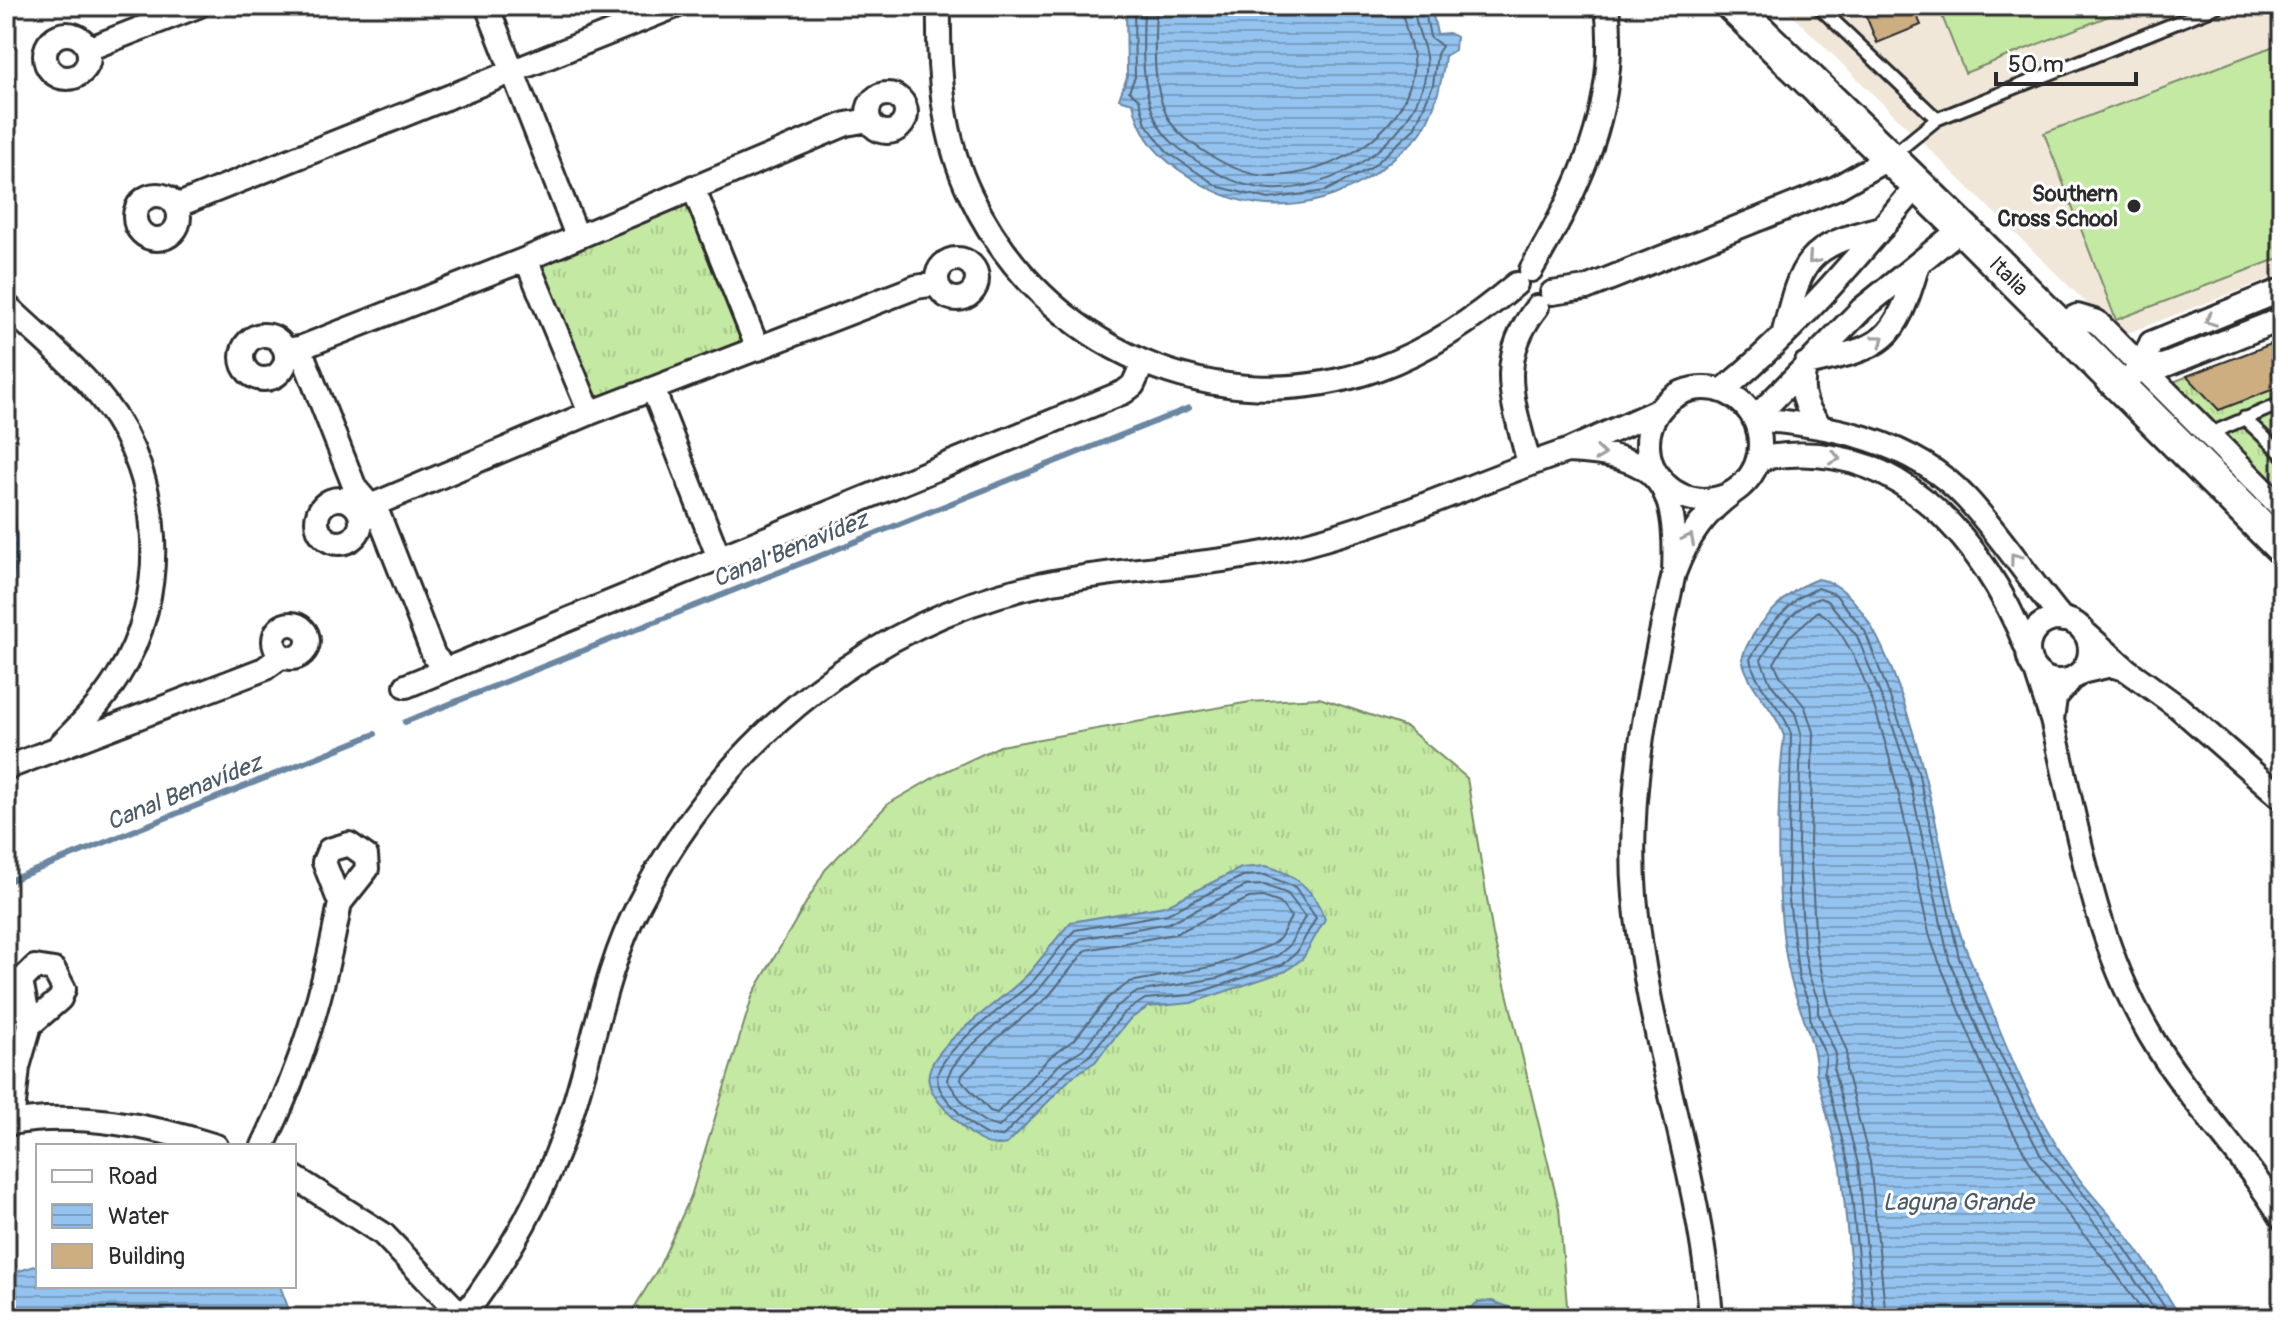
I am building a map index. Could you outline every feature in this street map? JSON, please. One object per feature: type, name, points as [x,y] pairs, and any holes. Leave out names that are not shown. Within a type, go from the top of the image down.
[{"type":"street","points":[[88,49],[198,6]]},
{"type":"street","points":[[487,6],[577,236]]},
{"type":"street","points":[[176,206],[676,6]]},
{"type":"street","points":[[939,6],[944,103],[970,194],[1011,262],[1056,309],[1090,334],[1143,363],[1180,375],[1278,389],[1375,370],[1423,349],[1462,326],[1524,277],[1566,212],[1595,145],[1608,73],[1607,6]]},
{"type":"street","name":"Italia","points":[[1733,6],[2059,325],[2132,376],[2282,548]]},
{"type":"street","points":[[446,669],[434,656],[292,349],[526,259],[846,124],[869,120],[878,130],[891,132],[902,125],[906,109],[944,103]]},
{"type":"street","points":[[1462,326],[1586,288],[1821,194],[1889,158]]},
{"type":"street","points":[[1722,391],[1783,338],[1834,285],[1917,186]]},
{"type":"street","points":[[693,187],[758,349]]},
{"type":"street","points":[[1783,338],[1795,287],[1817,252],[1841,237],[1882,228]]},
{"type":"street","points":[[1754,419],[1862,309],[1962,228]]},
{"type":"street","points":[[526,259],[590,413]]},
{"type":"street","points":[[1806,364],[1864,350],[1888,335],[1901,316],[1918,264]]},
{"type":"street","points":[[1524,277],[1548,276],[1540,302],[1519,330],[1511,362],[1514,401],[1529,464]]},
{"type":"street","points":[[1524,277],[1520,300],[1540,302]]},
{"type":"street","points":[[366,510],[590,413],[916,287],[936,284]]},
{"type":"street","points":[[2132,376],[2151,343],[2282,290]]},
{"type":"street","points":[[6,305],[86,379],[107,405],[134,450],[151,512],[152,572],[139,630],[119,675],[97,707],[58,747]]},
{"type":"street","points":[[2132,376],[2282,319]]},
{"type":"street","points":[[406,686],[1124,392],[1133,385],[1143,363]]},
{"type":"street","points":[[1806,364],[1802,377],[1805,403],[1819,424]]},
{"type":"street","points":[[2132,376],[2209,434],[2282,508]]},
{"type":"street","points":[[653,389],[719,558]]},
{"type":"street","points":[[296,1178],[383,1234],[462,1318],[505,1257],[539,1194],[564,1136],[606,987],[638,905],[678,836],[709,793],[784,714],[833,676],[899,635],[955,610],[1071,579],[1221,561],[1305,544],[1371,524],[1567,451],[1659,410],[1672,398],[1688,390],[1722,391],[1736,398],[1754,419],[1760,445],[1758,459],[1753,471],[1736,490],[1694,527],[1674,573],[1640,752],[1634,817],[1635,894],[1654,1019],[1702,1224],[1711,1318]]},
{"type":"street","points":[[1659,410],[1651,426],[1648,444],[1651,462],[1672,517],[1674,573]]},
{"type":"street","points":[[1754,419],[1819,424],[1868,438],[1937,473],[1966,497],[2063,620],[2084,632],[2127,670],[2178,707],[2282,798]]},
{"type":"street","points":[[1567,451],[1620,457],[1643,466],[1672,490],[1696,499],[1721,498],[1736,490]]},
{"type":"street","points":[[1758,459],[1790,452],[1812,453],[1883,473],[1912,490],[1950,522],[1983,562],[2007,602],[2052,720],[2086,874],[2125,987],[2176,1075],[2260,1182],[2282,1218]]},
{"type":"street","points":[[2032,661],[2035,631],[2043,624],[2063,620]]},
{"type":"street","points":[[2052,720],[2055,698],[2076,675],[2090,648],[2084,632]]},
{"type":"street","points":[[6,768],[264,669],[282,656]]},
{"type":"street","points":[[2032,661],[2052,680],[2111,665],[2127,670]]},
{"type":"street","points":[[119,675],[121,693],[127,704],[141,715]]},
{"type":"street","points":[[264,1144],[289,1093],[313,1027],[340,903]]},
{"type":"street","points":[[30,1025],[18,1067],[9,1123],[67,1120],[127,1125],[208,1144]]},
{"type":"lane","points":[[1818,6],[1937,119]]},
{"type":"lane","points":[[1831,6],[1838,24]]},
{"type":"lane","points":[[1889,158],[1937,119],[2218,6]]},
{"type":"lane","points":[[2209,434],[2282,403]]},
{"type":"lane","points":[[2244,418],[2282,454]]},
{"type":"shaded area","name":"Southern Cross School","points":[[1783,6],[2282,6],[2282,274],[2120,336]]},
{"type":"green space","points":[[1938,6],[2111,6],[2114,14],[1965,73]]},
{"type":"green space","points":[[2282,43],[2282,257],[2116,320],[2044,133]]},
{"type":"green space","points":[[693,187],[758,349],[590,413],[526,259]]},
{"type":"green space","points":[[2282,340],[2282,500],[2168,384]]},
{"type":"green space","points":[[1319,698],[1406,727],[1467,778],[1493,935],[1559,1208],[1568,1318],[628,1318],[659,1267],[691,1196],[753,994],[825,870],[888,804],[940,774],[1000,746],[1250,702]]},
{"type":"water","points":[[1126,6],[1431,6],[1437,34],[1449,33],[1456,37],[1455,50],[1445,56],[1438,95],[1427,122],[1406,148],[1373,175],[1348,189],[1322,199],[1269,205],[1242,201],[1216,192],[1179,170],[1160,155],[1146,137],[1133,103],[1119,99],[1127,77]]},
{"type":"water","points":[[6,494],[14,517],[16,565],[6,605]]},
{"type":"water","name":"Laguna Grande","points":[[1818,579],[1846,594],[1871,626],[1893,672],[1926,781],[1961,935],[2024,1085],[2047,1130],[2074,1172],[2124,1232],[2181,1318],[1856,1318],[1841,1168],[1816,1072],[1814,1051],[1791,980],[1782,924],[1778,825],[1784,736],[1775,716],[1751,681],[1742,659],[1753,635],[1772,611],[1795,591]]},
{"type":"water","points":[[1266,866],[1303,885],[1325,919],[1303,958],[1286,971],[1191,1003],[1148,1007],[1129,1020],[1095,1062],[1072,1077],[1007,1144],[991,1144],[978,1139],[936,1098],[929,1079],[934,1061],[957,1034],[1028,974],[1071,922],[1165,906],[1241,868]]},
{"type":"water","points":[[36,1266],[36,1288],[281,1288],[292,1318],[6,1318],[6,1275]]},
{"type":"water","points":[[1492,1301],[1511,1308],[1522,1318],[1458,1318],[1478,1302]]},
{"type":"building","points":[[1862,6],[1913,6],[1921,25],[1877,43]]},
{"type":"building","points":[[2282,340],[2282,386],[2219,410],[2187,376]]},
{"type":"waterway","name":"Canal Benavídez","points":[[405,722],[1189,408]]},
{"type":"waterway","name":"Canal Benavídez","points":[[6,882],[375,734]]},
{"type":"place","name":"Southern Cross School","points":[[2134,206]]}]
